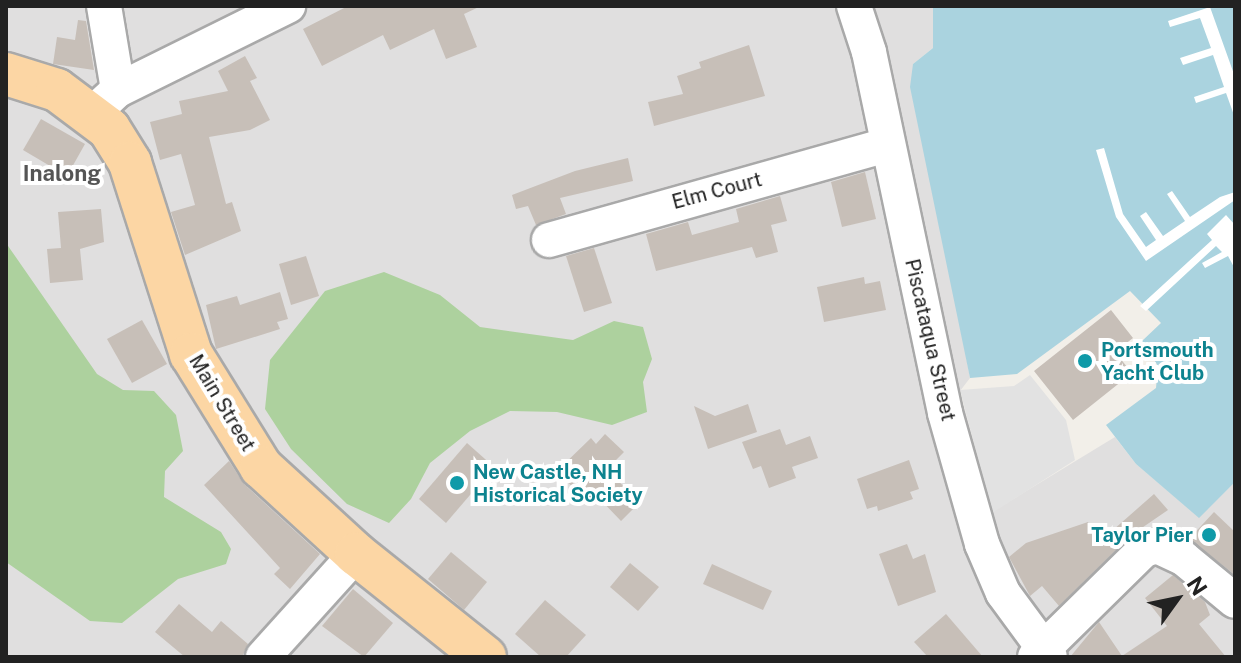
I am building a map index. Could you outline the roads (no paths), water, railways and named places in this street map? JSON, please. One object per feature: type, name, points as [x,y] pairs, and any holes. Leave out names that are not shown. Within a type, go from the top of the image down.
[{"type":"main road","points":[[6,74],[106,102]]},
{"type":"main road","name":"Main Street","points":[[106,102],[130,163],[167,291],[213,395],[261,467],[356,554],[485,657]]},
{"type":"street","points":[[104,6],[106,102],[288,6]]},
{"type":"street","name":"Piscataqua Street","points":[[854,6],[945,413],[982,544],[1003,593],[1043,654]]},
{"type":"street","name":"Elm Court","points":[[549,240],[887,145]]},
{"type":"street","points":[[1043,654],[1144,550],[1170,549],[1235,601]]},
{"type":"street","points":[[263,657],[356,554]]},
{"type":"water","points":[[933,6],[1235,6],[1235,482],[1199,518],[1136,464],[1106,425],[1156,388],[1158,366],[1142,341],[1161,323],[1130,291],[1017,374],[970,378],[910,87],[913,64],[933,48]]},
{"type":"place","name":"Portsmouth Yacht Club","points":[[1085,361]]},
{"type":"place","name":"New Castle, NH Historical Society","points":[[457,483]]},
{"type":"place","name":"Taylor Pier","points":[[1209,535]]},
{"type":"district","name":"Inalong","points":[[62,174]]}]
